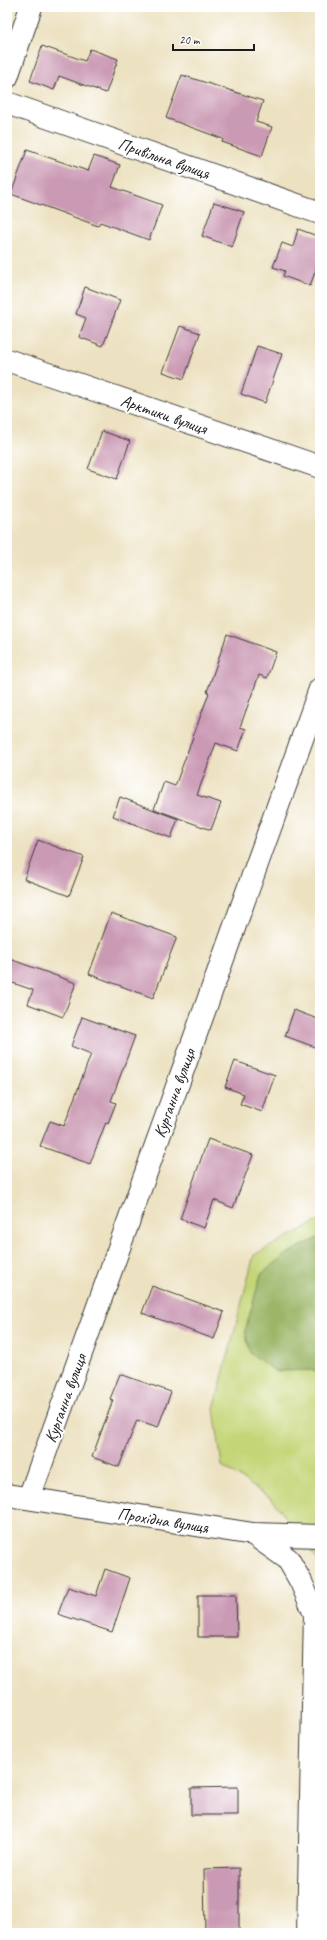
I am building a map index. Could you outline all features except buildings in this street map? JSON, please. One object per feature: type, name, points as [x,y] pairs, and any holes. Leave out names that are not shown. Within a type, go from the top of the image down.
[{"type":"street","points":[[7,77],[31,7]]},
{"type":"street","name":"Привільна вулиця","points":[[7,103],[320,213]]},
{"type":"street","name":"Арктики вулиця","points":[[7,360],[320,467]]},
{"type":"street","name":"Курганна вулиця","points":[[29,1498],[320,689]]},
{"type":"street","name":"Прохідна вулиця","points":[[7,1495],[253,1534],[320,1536]]},
{"type":"street","points":[[253,1534],[288,1559],[317,1610],[308,1933]]},
{"type":"green space","points":[[320,1220],[320,1237],[290,1252],[275,1371],[320,1370],[320,1563],[272,1499],[222,1466],[214,1409],[254,1255]]},
{"type":"green space","points":[[320,1237],[320,1370],[275,1371],[250,1353],[245,1331],[261,1274],[290,1252]]}]
